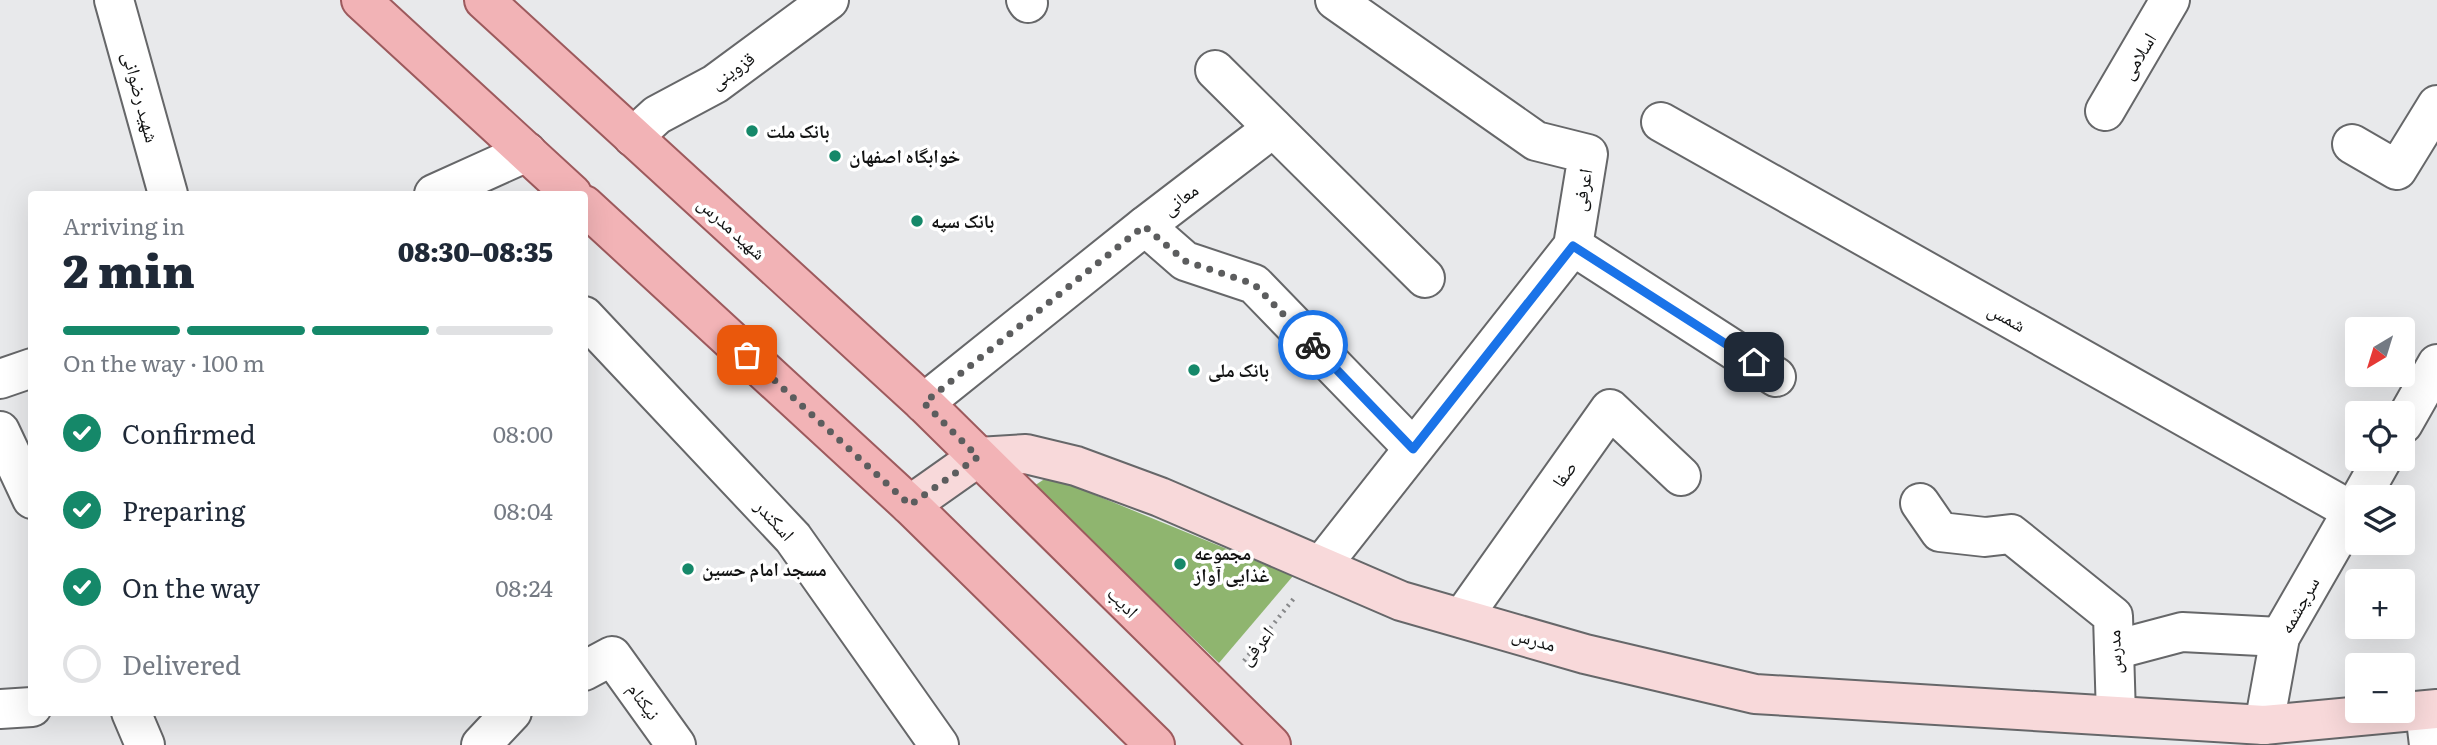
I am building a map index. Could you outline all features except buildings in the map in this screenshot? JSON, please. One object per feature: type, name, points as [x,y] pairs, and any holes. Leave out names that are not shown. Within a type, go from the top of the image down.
[{"type":"main road","points":[[361,0],[569,191]]},
{"type":"main road","name":"شهید مدرس","points":[[484,0],[924,403],[978,457]]},
{"type":"main road","points":[[588,209],[910,505],[1155,745]]},
{"type":"main road","name":"مدرس","points":[[978,457],[1026,454],[1076,466],[1160,497],[1401,601],[1584,654],[1755,694],[2116,716],[2251,735],[2431,721]]},
{"type":"main road","points":[[910,505],[978,457]]},
{"type":"main road","name":"ادیب","points":[[978,457],[1270,745]]},
{"type":"street","name":"شهید رضوانی","points":[[114,0],[167,191]]},
{"type":"street","name":"قزوینی","points":[[633,137],[657,115],[715,84],[829,0]]},
{"type":"street","name":"اعرفی","points":[[1321,566],[1573,246],[1588,155],[1536,141],[1335,0]]},
{"type":"street","name":"اسلامی","points":[[2105,111],[2162,3]]},
{"type":"street","points":[[1215,70],[1425,278]]},
{"type":"street","points":[[2352,144],[2397,170],[2437,105]]},
{"type":"street","name":"شمس","points":[[1661,122],[2345,497]]},
{"type":"street","name":"معانی","points":[[924,403],[1144,226],[1273,128]]},
{"type":"street","points":[[449,191],[527,152]]},
{"type":"street","points":[[1144,226],[1185,261],[1254,284],[1413,449]]},
{"type":"street","points":[[1573,246],[1776,377]]},
{"type":"street","name":"اسکندر","points":[[588,320],[793,538],[939,745]]},
{"type":"street","points":[[2415,403],[2437,364]]},
{"type":"street","points":[[0,379],[28,369]]},
{"type":"street","name":"صفا","points":[[1462,618],[1610,409],[1681,476]]},
{"type":"street","points":[[0,431],[28,490]]},
{"type":"street","name":"مدرس","points":[[1920,503],[1940,532],[1985,537],[2011,534],[2113,616],[2116,716]]},
{"type":"street","name":"سرچشمه","points":[[2251,735],[2280,637],[2345,525]]},
{"type":"street","points":[[2114,650],[2182,632],[2280,637]]},
{"type":"street","name":"نیکنام","points":[[598,664],[676,745]]},
{"type":"street","points":[[0,709],[28,707]]},
{"type":"street","points":[[133,716],[145,745]]},
{"type":"path","name":"اعرفی","points":[[1217,695],[1321,566]]},
{"type":"green space","points":[[1049,476],[1293,576],[1219,663],[1034,486]]},
{"type":"way so far","points":[[747,355],[910,505],[978,457],[924,403],[1144,226],[1185,261],[1254,284],[1313,345]]},
{"type":"place","name":"بانک ملت","points":[[752,131]]},
{"type":"place","name":"خوابگاه اصفهان","points":[[835,156]]},
{"type":"place","name":"بانک سپه","points":[[917,221]]},
{"type":"place","name":"بانک ملی","points":[[1194,370]]},
{"type":"place","name":"مجموعه غذایی آواز","points":[[1180,564]]},
{"type":"place","name":"مسجد امام حسین","points":[[688,569]]},
{"type":"route","points":[[1313,345],[1413,449],[1573,246],[1754,362]]}]
